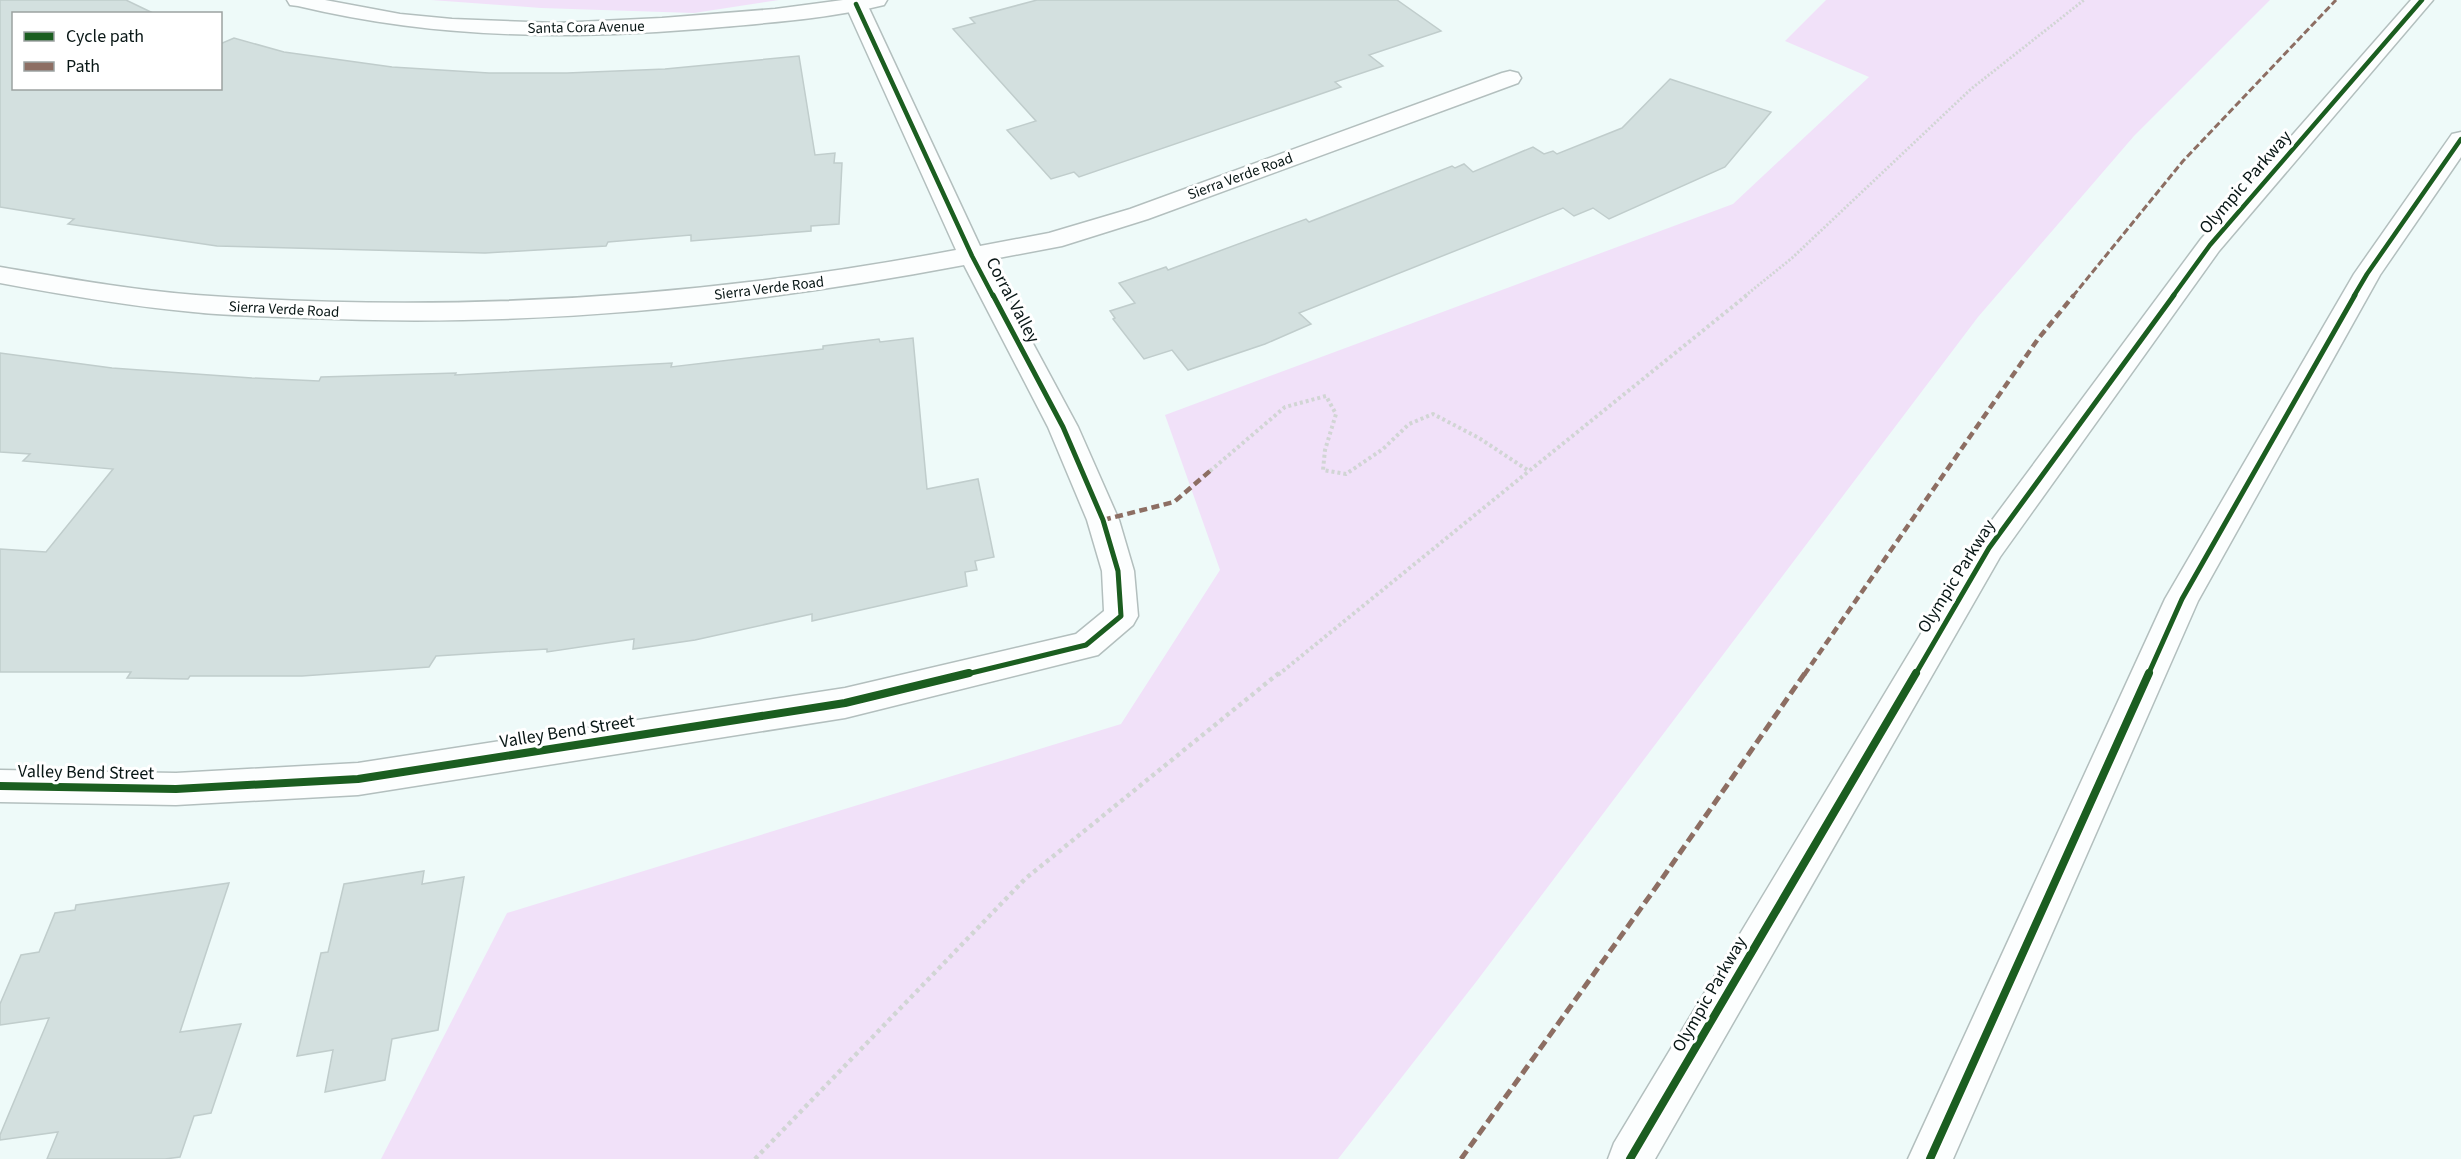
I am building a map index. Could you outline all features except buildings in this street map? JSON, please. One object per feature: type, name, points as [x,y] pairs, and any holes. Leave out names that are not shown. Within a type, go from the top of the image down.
[{"type":"street","name":"Santa Cora Avenue","points":[[298,0],[359,14],[413,21],[529,29],[670,25],[798,14],[866,2]]},
{"type":"street","name":"Olympic Parkway","points":[[1630,1159],[1989,548],[2210,245],[2422,0]]},
{"type":"street","name":"Corral Valley","points":[[866,2],[972,256],[1063,427],[1103,520],[1118,572],[1121,616]]},
{"type":"street","name":"Sierra Verde Road","points":[[0,275],[97,292],[242,308],[398,313],[474,312],[613,305],[699,297],[879,273],[1053,240],[1139,214],[1510,78]]},
{"type":"street","points":[[1930,1159],[2182,598],[2367,274],[2461,139]]},
{"type":"street","name":"Valley Bend Street","points":[[0,786],[176,789],[358,779],[845,703],[1086,645],[1121,616]]},
{"type":"path","points":[[755,1159],[1026,879],[1792,258],[1971,89],[2084,0]]},
{"type":"path","points":[[1210,471],[1285,407],[1326,396],[1336,414],[1324,450],[1323,470],[1347,474],[1383,449],[1409,424],[1433,414],[1479,438],[1529,471]]},
{"type":"shaded area","points":[[431,0],[779,0],[694,13],[541,8]]},
{"type":"shaded area","points":[[1826,0],[2270,0],[2134,136],[1978,317],[1476,982],[1338,1159],[381,1159],[507,913],[1121,724],[1220,570],[1165,415],[1733,204],[1869,77],[1785,41]]},
{"type":"marked path","points":[[1461,1159],[1659,883],[2038,339],[2183,161],[2336,0]]},
{"type":"marked path","points":[[1103,520],[1174,502],[1210,471]]},
{"type":"cycle path","points":[[1630,1159],[1989,548],[2210,245],[2422,0]]},
{"type":"cycle path","points":[[0,786],[176,789],[358,779],[845,703],[1086,645],[1121,616],[1118,571],[1103,520],[1063,427],[972,256],[856,4]]},
{"type":"cycle path","points":[[1930,1159],[2182,599],[2367,274],[2461,139]]}]
